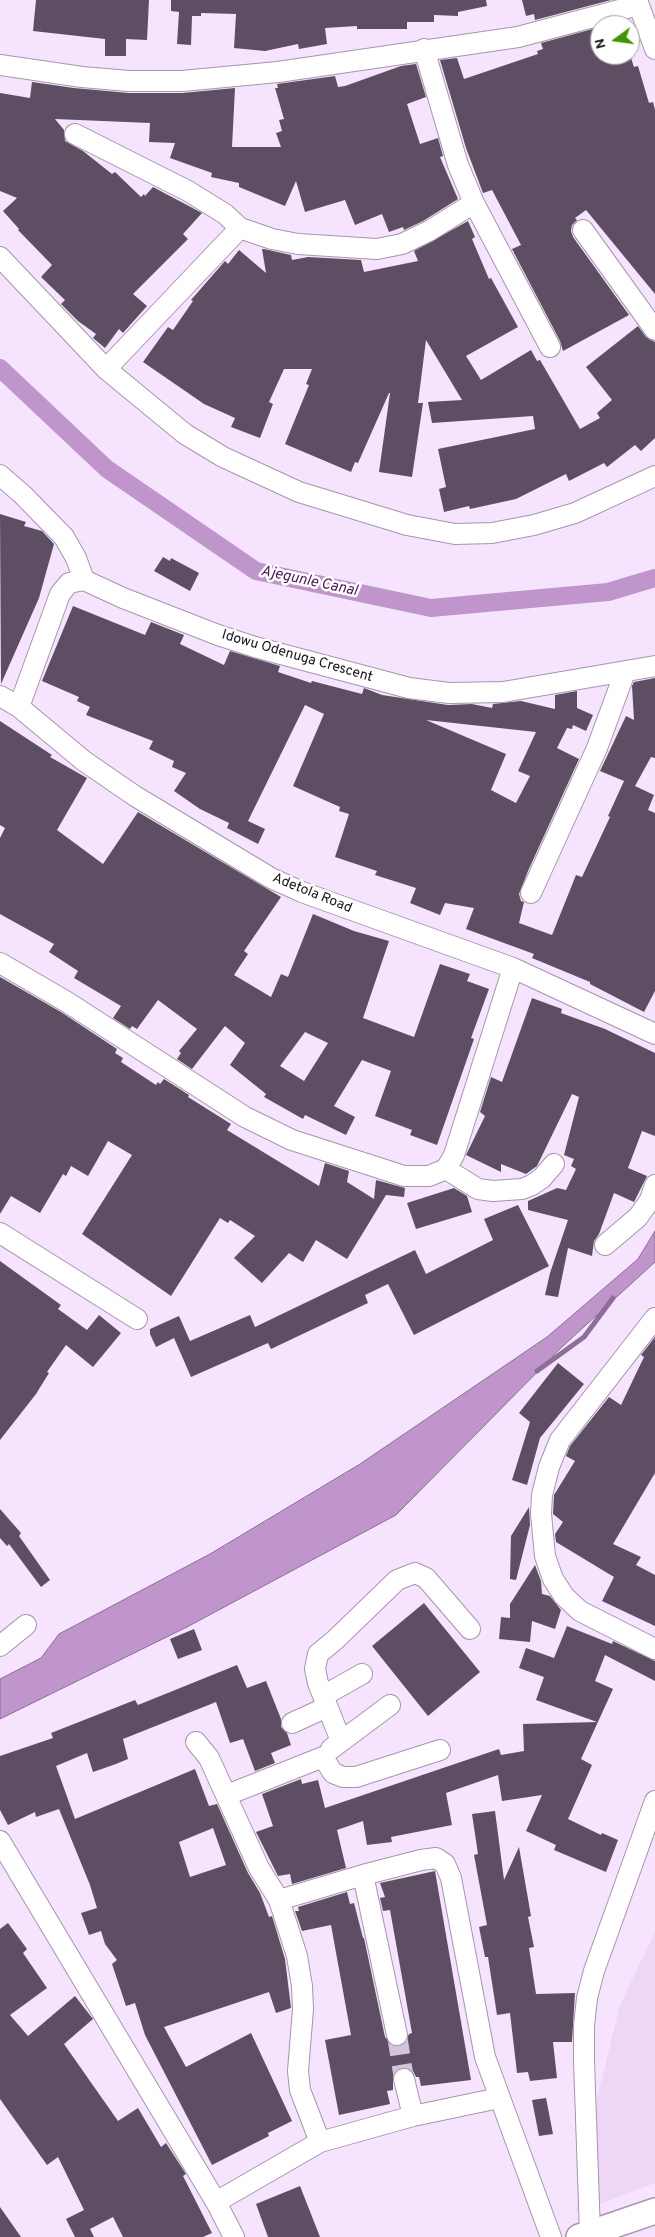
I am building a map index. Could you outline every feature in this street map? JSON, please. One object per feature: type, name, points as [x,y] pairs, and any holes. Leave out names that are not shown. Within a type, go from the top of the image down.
[{"type":"main road","points":[[585,2235],[655,2211]]},
{"type":"street","points":[[0,65],[82,77],[129,81],[182,81],[278,72],[518,37],[637,2],[655,50]]},
{"type":"street","points":[[424,50],[458,165],[474,203],[550,347]]},
{"type":"street","points":[[76,134],[188,192],[225,214],[240,228],[272,239],[298,244],[377,249],[402,244],[429,231],[474,203]]},
{"type":"street","points":[[106,369],[240,228]]},
{"type":"street","points":[[583,230],[655,330]]},
{"type":"street","points":[[0,257],[106,369],[185,434],[223,457],[299,492],[407,525],[455,534],[492,533],[534,525],[575,513],[655,476]]},
{"type":"street","points":[[0,475],[23,495],[64,537],[76,558],[84,580],[68,584],[60,594],[19,706]]},
{"type":"street","name":"Idowu Odenuga Crescent","points":[[84,580],[123,598],[218,635],[409,688],[450,693],[503,692],[655,666]]},
{"type":"street","points":[[531,893],[594,756],[625,672]]},
{"type":"street","name":"Adetola Road","points":[[0,696],[19,706],[84,761],[135,796],[271,878],[302,892],[512,968],[655,1034]]},
{"type":"street","points":[[0,964],[67,1002],[245,1117],[292,1140],[404,1176],[429,1176],[446,1169],[454,1155],[512,968]]},
{"type":"street","points":[[446,1169],[478,1189],[493,1191],[522,1189],[532,1185],[542,1178],[554,1164]]},
{"type":"street","points":[[605,1245],[638,1216],[650,1200],[655,1185]]},
{"type":"street","points":[[0,1232],[137,1319]]},
{"type":"street","points":[[653,1324],[560,1440],[546,1476],[540,1514],[545,1556],[553,1580],[564,1596],[580,1610],[655,1649]]},
{"type":"street","points":[[341,1741],[325,1702],[315,1669],[318,1654],[398,1580],[415,1573],[426,1578],[470,1629]]},
{"type":"street","points":[[0,1646],[26,1624]]},
{"type":"street","points":[[292,1723],[325,1702],[362,1674]]},
{"type":"street","points":[[227,1795],[322,1757],[390,1706]]},
{"type":"street","points":[[196,1742],[209,1758],[258,1868],[279,1900],[297,1956],[302,1986],[303,2009],[298,2070],[300,2090],[320,2142]]},
{"type":"street","points":[[322,1757],[333,1773],[343,1777],[356,1778],[440,1750]]},
{"type":"street","points":[[585,2235],[584,2026],[587,1998],[594,1971],[655,1801]]},
{"type":"street","points":[[0,1841],[216,2202],[234,2237]]},
{"type":"street","points":[[279,1900],[363,1874],[436,1858],[446,1864],[451,1878],[485,2057],[551,2237]]},
{"type":"street","points":[[363,1874],[397,2035]]},
{"type":"street","points":[[404,2079],[413,2116]]},
{"type":"street","points":[[216,2202],[320,2142],[413,2116],[499,2098]]},
{"type":"shaded area","points":[[655,1231],[655,1262],[563,1346],[396,1515],[187,1627],[0,1719],[0,1679],[41,1658],[59,1634],[210,1554],[360,1464],[547,1337],[638,1259]]},
{"type":"shaded area","points":[[655,1932],[655,2183],[576,2213],[588,2135],[620,2005]]},
{"type":"building","points":[[36,0],[149,0],[147,40],[126,39],[126,56],[105,56],[105,39],[33,31]]},
{"type":"building","points":[[171,0],[486,0],[487,6],[458,12],[458,16],[434,15],[434,22],[407,22],[407,29],[357,29],[357,26],[325,28],[327,44],[299,49],[298,44],[265,51],[234,48],[236,14],[201,13],[201,16],[192,16],[191,45],[177,44],[179,12],[171,11]]},
{"type":"building","points":[[522,0],[611,0],[535,20],[534,14],[526,16]]},
{"type":"building","points":[[590,30],[590,65],[638,66],[649,103],[653,102],[655,110],[655,294],[586,210],[575,218],[577,220],[572,225],[571,231],[573,237],[629,315],[563,351],[560,341],[512,249],[521,245],[492,190],[483,193],[466,148],[440,60],[457,58],[464,79],[538,54],[537,51],[543,49],[541,43]]},
{"type":"building","points":[[416,64],[426,97],[407,104],[420,144],[438,138],[443,156],[440,157],[458,199],[423,221],[404,230],[403,227],[389,232],[382,214],[355,225],[345,200],[305,212],[296,181],[285,206],[239,187],[239,183],[211,177],[212,173],[170,158],[175,143],[149,142],[150,123],[55,119],[64,130],[65,141],[83,151],[112,174],[115,172],[141,197],[144,194],[145,196],[153,187],[202,213],[183,234],[188,239],[133,294],[147,306],[123,333],[119,329],[105,348],[93,338],[96,334],[78,321],[61,304],[65,300],[41,277],[52,265],[18,230],[3,211],[17,198],[0,191],[0,93],[30,98],[32,82],[129,93],[182,93],[235,88],[232,147],[281,147],[276,133],[282,131],[279,120],[284,119],[275,88],[278,88],[277,84],[335,76],[338,87],[345,86],[401,66]]},
{"type":"building","points":[[468,221],[475,237],[472,239],[489,279],[491,278],[518,327],[466,356],[481,380],[531,350],[537,361],[540,360],[580,429],[600,418],[597,413],[612,400],[586,367],[638,326],[646,337],[655,342],[655,438],[641,451],[635,445],[607,467],[604,463],[569,481],[566,474],[516,499],[470,509],[469,506],[444,512],[439,489],[446,487],[438,449],[535,429],[533,416],[432,423],[428,402],[462,400],[426,340],[418,403],[423,403],[412,477],[379,472],[390,393],[358,463],[355,462],[351,472],[285,444],[309,385],[306,384],[312,369],[284,369],[269,402],[273,404],[260,438],[231,427],[235,418],[204,404],[143,362],[168,327],[173,330],[193,301],[191,300],[225,261],[228,264],[239,250],[266,273],[262,249],[291,255],[292,260],[308,257],[361,260],[364,272],[418,261],[414,251]]},
{"type":"building","points":[[0,514],[26,522],[24,526],[42,531],[54,544],[39,598],[1,684]]},
{"type":"building","points":[[163,557],[170,561],[171,558],[199,573],[190,591],[154,571]]},
{"type":"building","points":[[73,606],[145,635],[151,622],[184,635],[180,644],[224,665],[230,651],[280,666],[278,672],[311,683],[312,681],[362,694],[364,688],[382,695],[448,705],[472,704],[492,708],[493,704],[521,701],[555,709],[555,695],[577,691],[577,708],[593,715],[586,731],[573,725],[572,729],[567,728],[557,748],[579,759],[519,894],[521,901],[524,902],[519,923],[552,935],[576,875],[582,877],[610,817],[608,816],[624,781],[600,771],[626,716],[634,720],[632,686],[634,682],[655,678],[655,758],[651,757],[635,786],[654,795],[648,810],[655,813],[655,991],[644,1012],[590,984],[590,982],[532,958],[534,954],[466,929],[474,908],[445,903],[440,915],[410,903],[416,888],[375,875],[377,871],[335,857],[349,814],[339,811],[340,807],[293,786],[324,714],[305,705],[248,821],[265,829],[258,844],[227,828],[229,823],[200,809],[174,791],[186,773],[172,767],[174,761],[149,749],[153,741],[86,715],[90,707],[77,701],[79,697],[42,681]],"holes":[[[426,720],[536,732],[518,771],[530,776],[516,803],[491,790],[506,754]]]},
{"type":"building","points":[[0,721],[52,755],[50,757],[87,778],[57,830],[103,864],[138,812],[281,897],[244,951],[248,954],[234,975],[271,997],[281,974],[288,977],[313,914],[354,931],[389,941],[363,1018],[414,1037],[440,964],[470,974],[467,981],[489,989],[471,1038],[474,1039],[437,1145],[410,1135],[412,1130],[375,1116],[391,1071],[362,1060],[334,1106],[355,1117],[346,1135],[305,1115],[303,1119],[264,1097],[266,1094],[230,1065],[245,1043],[225,1026],[192,1069],[177,1059],[181,1053],[179,1051],[197,1029],[158,1000],[137,1029],[132,1026],[130,1029],[113,1018],[121,1006],[74,978],[78,971],[49,952],[54,944],[0,914],[0,838],[5,828],[0,825]],"holes":[[[305,1032],[328,1043],[304,1081],[280,1066]]]},
{"type":"building","points":[[0,977],[61,1012],[117,1049],[115,1053],[123,1058],[121,1062],[156,1085],[158,1082],[160,1084],[164,1079],[189,1095],[188,1097],[231,1124],[227,1130],[319,1186],[325,1163],[349,1171],[347,1182],[374,1199],[376,1180],[405,1188],[404,1197],[386,1195],[347,1259],[316,1240],[303,1262],[289,1253],[262,1283],[234,1258],[255,1236],[230,1220],[228,1223],[220,1218],[171,1296],[82,1234],[132,1155],[108,1141],[88,1176],[71,1166],[66,1176],[63,1174],[40,1213],[11,1196],[0,1214]]},
{"type":"building","points":[[532,998],[562,1009],[561,1013],[605,1029],[655,1053],[655,1136],[642,1131],[628,1168],[647,1176],[634,1202],[614,1193],[599,1234],[594,1241],[592,1256],[568,1248],[558,1297],[545,1295],[550,1273],[568,1220],[528,1210],[528,1201],[557,1188],[566,1190],[576,1169],[571,1166],[574,1159],[564,1155],[579,1097],[572,1094],[537,1166],[526,1174],[501,1164],[501,1172],[466,1155],[485,1116],[480,1112],[491,1077],[502,1082]]},
{"type":"building","points":[[454,1188],[467,1196],[472,1212],[416,1229],[407,1203]]},
{"type":"building","points":[[518,1205],[549,1266],[414,1335],[388,1284],[365,1295],[368,1303],[271,1349],[268,1343],[191,1377],[174,1338],[156,1347],[150,1334],[150,1329],[179,1316],[190,1341],[250,1315],[255,1327],[415,1250],[426,1274],[493,1240],[484,1219]]},
{"type":"building","points":[[0,1261],[61,1305],[58,1309],[87,1330],[99,1315],[121,1333],[93,1367],[66,1345],[47,1372],[49,1373],[36,1394],[0,1440]]},
{"type":"building","points":[[655,1337],[655,1473],[613,1544],[641,1557],[636,1565],[655,1575],[655,1626],[602,1601],[614,1577],[556,1542],[555,1534],[563,1522],[553,1514],[554,1495],[575,1461],[566,1456],[570,1446],[609,1397],[621,1405],[644,1357],[641,1355]]},
{"type":"building","points":[[558,1363],[584,1384],[540,1438],[527,1485],[512,1480],[530,1422],[519,1413]]},
{"type":"building","points":[[529,1507],[530,1525],[516,1580],[510,1579],[511,1536]]},
{"type":"building","points":[[0,1509],[21,1533],[19,1536],[50,1580],[41,1587],[9,1544],[7,1546],[0,1538]]},
{"type":"building","points":[[535,1565],[541,1581],[542,1594],[550,1596],[561,1610],[555,1629],[532,1621],[530,1642],[499,1639],[501,1617],[510,1618],[510,1604]]},
{"type":"building","points":[[424,1603],[480,1672],[428,1716],[372,1646]]},
{"type":"building","points":[[567,1626],[612,1644],[613,1641],[655,1661],[655,1681],[605,1655],[595,1681],[613,1689],[581,1759],[592,1765],[568,1819],[601,1835],[602,1833],[618,1840],[606,1872],[554,1850],[556,1845],[526,1831],[542,1795],[502,1801],[498,1775],[446,1793],[452,1825],[391,1837],[392,1842],[367,1845],[363,1821],[337,1830],[346,1868],[292,1884],[290,1874],[278,1876],[256,1832],[273,1826],[262,1794],[301,1779],[302,1784],[318,1780],[325,1808],[499,1749],[501,1755],[524,1751],[523,1724],[597,1722],[536,1700],[544,1677],[519,1668],[526,1648],[554,1658]]},
{"type":"building","points":[[194,1629],[202,1650],[178,1659],[170,1639]]},
{"type":"building","points":[[237,1665],[247,1688],[266,1681],[281,1719],[281,1727],[287,1733],[291,1745],[271,1753],[275,1763],[255,1771],[243,1739],[230,1743],[216,1702],[123,1739],[128,1759],[116,1764],[93,1772],[87,1753],[56,1766],[75,1819],[195,1769],[209,1806],[217,1804],[248,1873],[260,1893],[269,1917],[272,1916],[285,1959],[291,2008],[276,2013],[269,1992],[164,2027],[186,2067],[251,2033],[292,2121],[268,2133],[269,2136],[212,2165],[145,2035],[135,2003],[126,2006],[112,1964],[117,1960],[105,1944],[101,1931],[89,1935],[81,1913],[97,1908],[90,1885],[59,1809],[36,1817],[35,1812],[8,1825],[0,1810],[0,1756],[53,1738],[51,1733],[135,1700],[138,1705]],"holes":[[[213,1828],[226,1865],[190,1877],[179,1842]]]},
{"type":"building","points":[[495,1811],[504,1880],[519,1847],[531,1916],[528,1917],[534,1947],[529,1948],[536,1994],[575,1993],[572,2042],[553,2042],[557,2078],[530,2081],[528,2072],[517,2073],[510,2013],[497,2015],[488,1957],[485,1957],[479,1927],[487,1925],[474,1855],[478,1854],[472,1814]]},
{"type":"building","points":[[435,1871],[471,2080],[421,2086],[419,2077],[416,2077],[413,2071],[408,2068],[401,2068],[393,2075],[393,2090],[387,2091],[390,2104],[339,2115],[325,2040],[351,2035],[331,1925],[302,1931],[295,1911],[299,1911],[298,1907],[347,1892],[350,1904],[354,1903],[364,1938],[385,2037],[393,2046],[400,2046],[405,2043],[409,2034],[412,2033],[390,1910],[383,1911],[380,1898],[385,1897],[380,1883]]},
{"type":"building","points":[[8,1923],[27,1949],[23,1953],[47,1988],[10,2015],[28,2036],[75,1996],[93,2019],[64,2044],[118,2121],[138,2108],[161,2147],[166,2143],[186,2174],[183,2176],[212,2233],[203,2237],[123,2237],[113,2217],[90,2229],[94,2237],[75,2237],[66,2219],[84,2210],[58,2157],[47,2165],[0,2099],[0,1929]]},
{"type":"building","points":[[546,2098],[553,2134],[539,2136],[532,2100]]},
{"type":"building","points":[[300,2186],[320,2237],[268,2237],[256,2204]]},
{"type":"building","points":[[0,2207],[21,2237],[0,2237]]},
{"type":"waterway","name":"Ajegunle Canal","points":[[0,368],[107,469],[256,571],[431,608],[608,592],[655,578]]},
{"type":"waterway","points":[[537,1371],[584,1337],[613,1298]]},
{"type":"tunnel","points":[[397,2035],[404,2079]]}]
